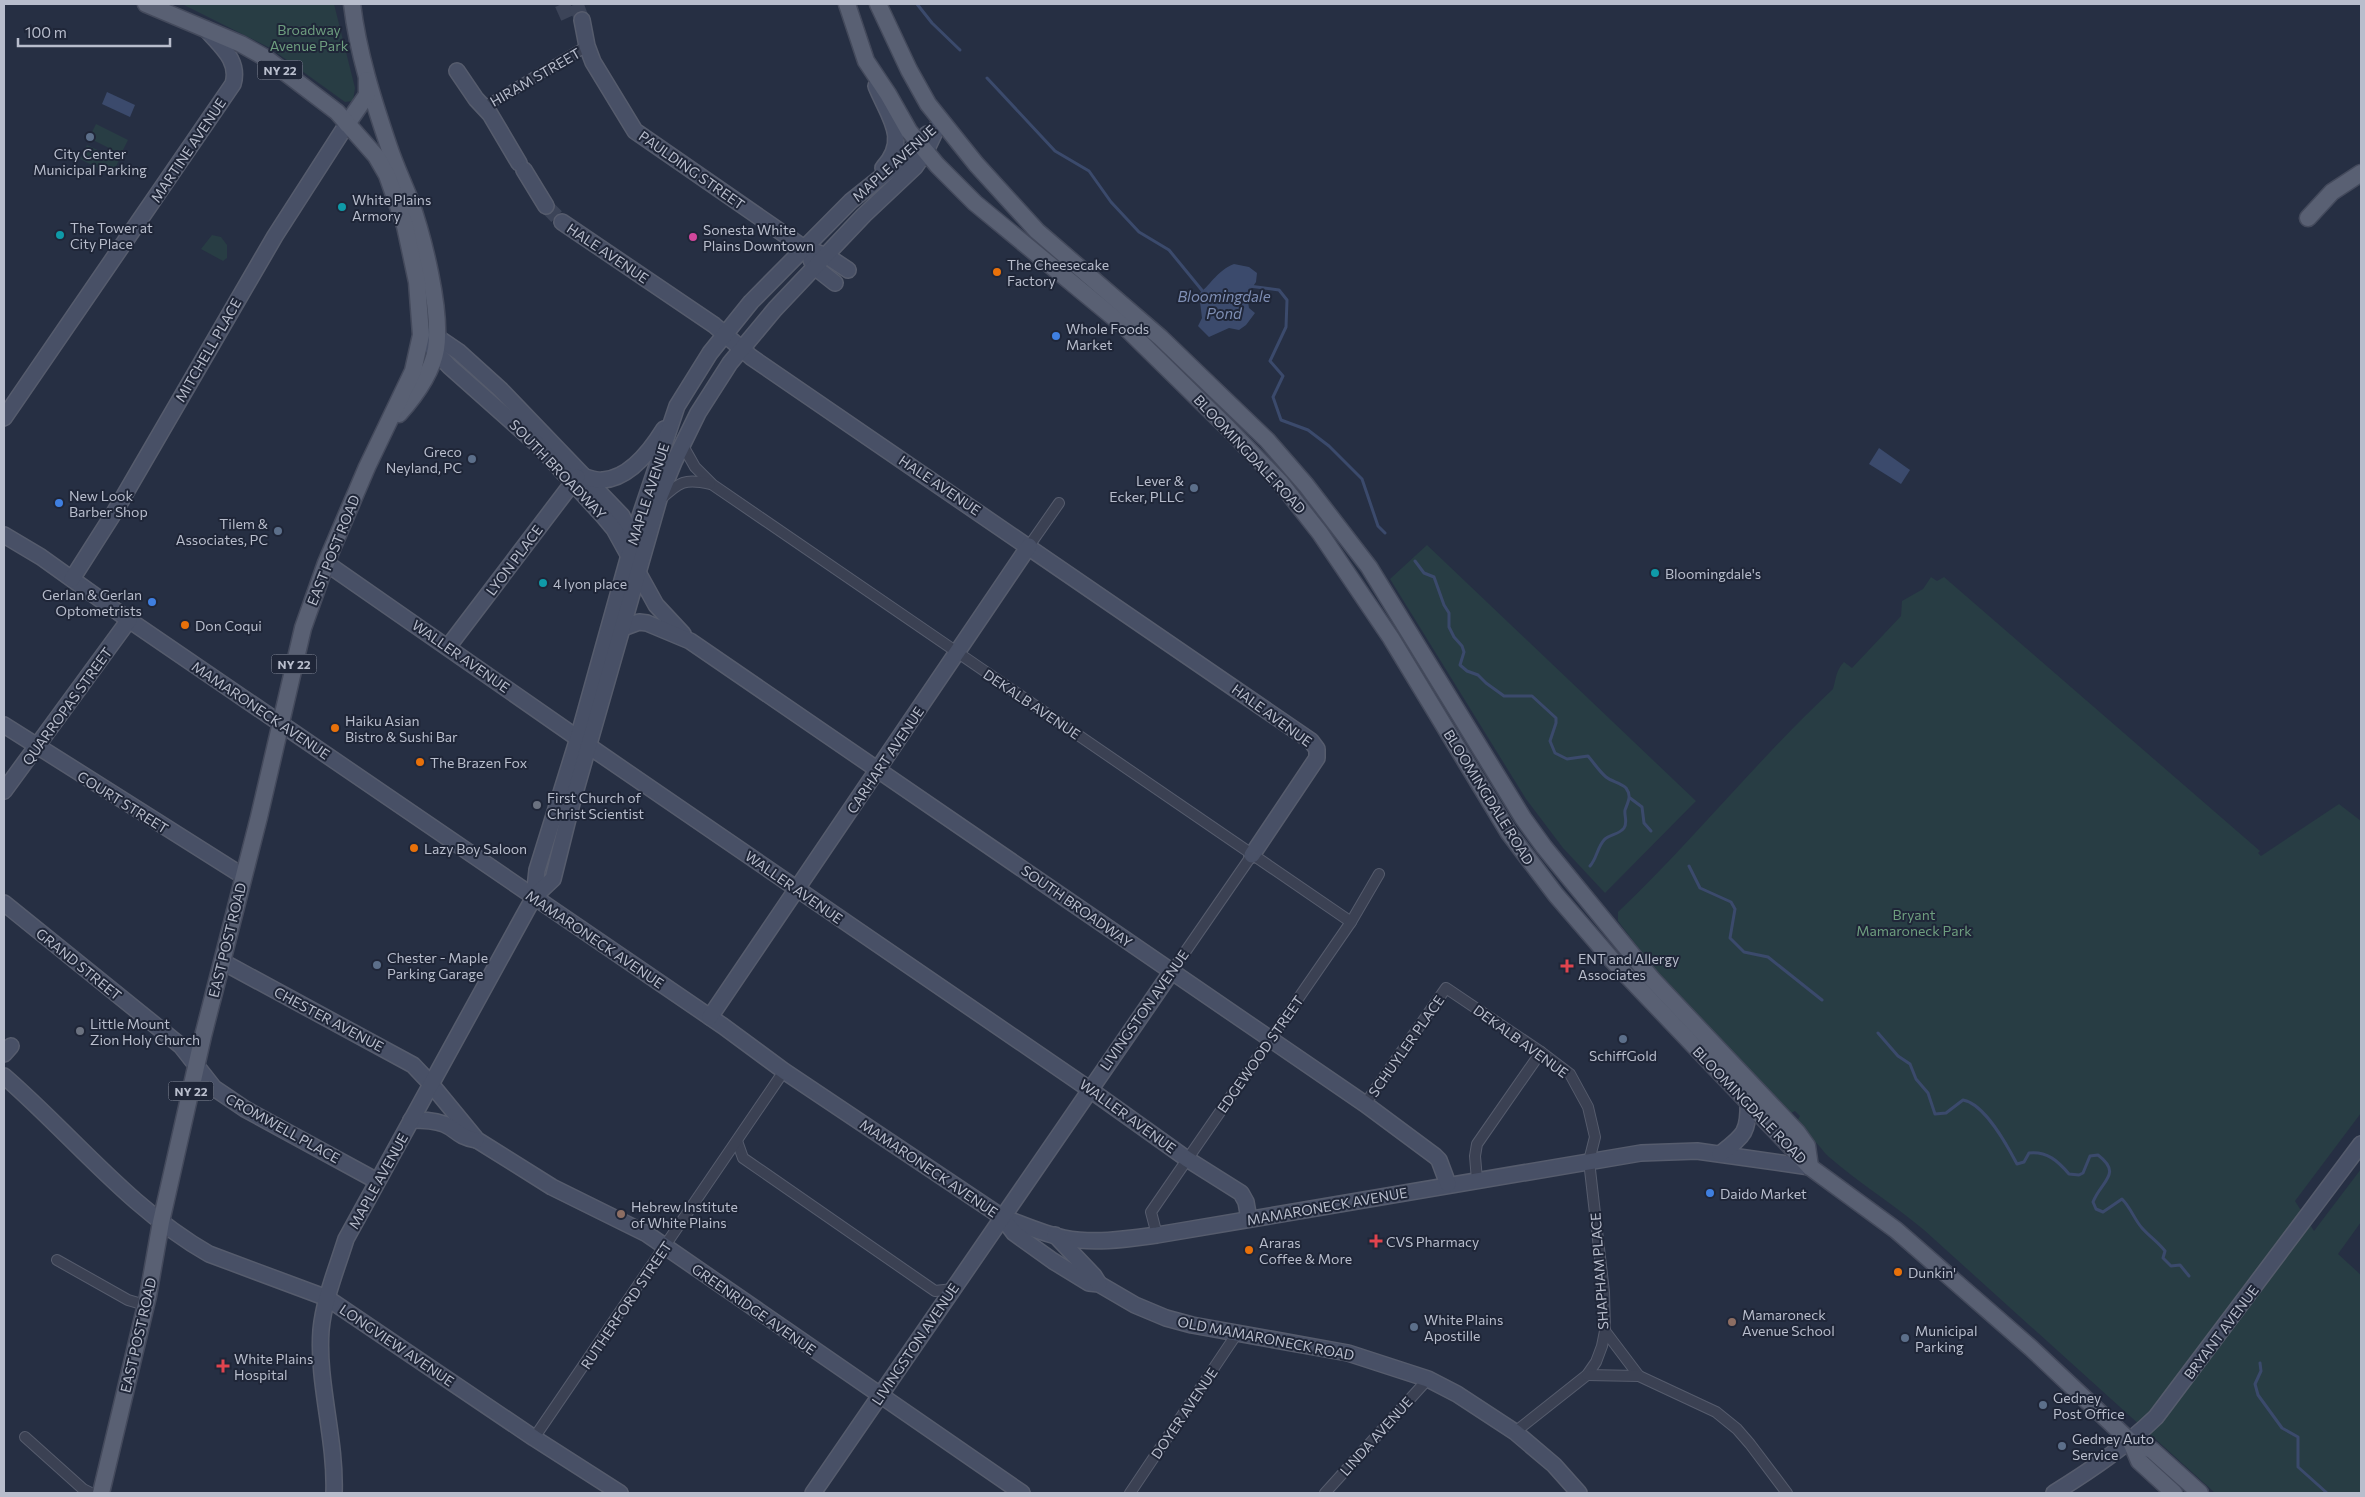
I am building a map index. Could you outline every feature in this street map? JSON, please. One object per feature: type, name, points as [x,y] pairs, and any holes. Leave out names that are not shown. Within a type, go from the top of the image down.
[{"type":"main road","name":"NY 22","points":[[146,4],[241,44],[266,58],[337,112],[376,156],[397,201],[431,341]]},
{"type":"main road","name":"NY 22","points":[[344,4],[356,34],[365,70],[390,149],[415,217],[432,290],[431,341]]},
{"type":"main road","points":[[352,4],[356,34]]},
{"type":"main road","name":"BLOOMINGDALE ROAD","points":[[847,4],[866,61],[909,131],[922,147],[937,165],[976,203],[1098,303],[1145,346],[1280,482],[1320,533],[1391,638],[1496,812],[1529,861],[1613,961],[1810,1166]]},
{"type":"main road","name":"BLOOMINGDALE ROAD","points":[[878,4],[896,38],[909,70],[940,121],[1037,231],[1167,344],[1267,440],[1306,485],[1352,543],[1385,591],[1523,818],[1652,979],[1797,1132],[1807,1146],[1810,1166]]},
{"type":"main road","points":[[884,4],[896,38]]},
{"type":"main road","points":[[347,124],[367,94],[365,70]]},
{"type":"main road","points":[[2308,218],[2332,192],[2361,173]]},
{"type":"main road","name":"EAST POST ROAD","points":[[101,1493],[145,1305],[161,1222],[196,1066],[223,962],[303,628],[326,562],[367,467],[387,429],[417,359],[431,341]]},
{"type":"main road","points":[[1810,1166],[1896,1230],[2031,1348],[2131,1442],[2152,1450],[2200,1493]]},
{"type":"main road","points":[[2131,1442],[2139,1461],[2174,1493]]},
{"type":"street","name":"PAULDING STREET","points":[[577,22],[608,89],[635,131],[804,248],[827,256],[848,270]]},
{"type":"street","name":"MARTINE AVENUE","points":[[4,418],[233,84],[235,75],[233,62],[206,29]]},
{"type":"street","name":"HIRAM STREET","points":[[484,107],[587,46]]},
{"type":"street","points":[[851,201],[886,165],[894,154],[897,142],[895,126],[866,61]]},
{"type":"street","points":[[457,71],[490,114],[546,206]]},
{"type":"street","name":"MAPLE AVENUE","points":[[334,1493],[333,1448],[320,1348],[322,1322],[346,1239],[534,897],[537,870],[623,628],[659,502],[682,444],[718,381],[741,348],[775,309],[816,268],[864,215],[915,167],[922,147],[940,121]]},
{"type":"street","name":"MITCHELL PLACE","points":[[72,579],[114,513],[274,236],[347,124]]},
{"type":"street","name":"MAPLE AVENUE","points":[[584,742],[628,556],[647,492],[677,406],[695,374],[724,334],[752,302],[851,201],[922,147]]},
{"type":"street","name":"HALE AVENUE","points":[[562,222],[1174,648],[1296,729],[1311,740],[1317,748]]},
{"type":"street","name":"PAULDING STREET","points":[[804,248],[816,268],[835,283]]},
{"type":"street","name":"SOUTH BROADWAY","points":[[431,341],[459,352],[502,390],[579,478],[614,529],[656,605],[690,641]]},
{"type":"street","points":[[579,478],[604,480],[624,473],[648,452],[677,406]]},
{"type":"street","name":"DEKALB AVENUE","points":[[682,444],[695,467],[713,485],[1351,922]]},
{"type":"street","name":"SOUTH BROADWAY","points":[[579,478],[622,516],[633,539],[638,573]]},
{"type":"street","name":"LYON PLACE","points":[[448,647],[579,478]]},
{"type":"street","name":"DEKALB AVENUE","points":[[659,502],[674,487],[685,482],[713,485]]},
{"type":"street","name":"CARHART AVENUE","points":[[710,1017],[1059,503]]},
{"type":"street","name":"MAMARONECK AVENUE","points":[[4,535],[72,579],[129,620],[710,1017],[784,1071],[1002,1217],[1055,1235],[1098,1241],[1157,1235],[1448,1184],[1589,1161],[1666,1151],[1720,1154],[1780,1164],[1810,1166]]},
{"type":"street","name":"WALLER AVENUE","points":[[326,562],[797,889],[1089,1088],[1187,1159],[1241,1193],[1246,1202],[1249,1219]]},
{"type":"street","name":"QUARROPAS STREET","points":[[4,791],[129,620]]},
{"type":"street","name":"SOUTH BROADWAY","points":[[623,628],[639,622],[646,623],[690,641],[1365,1104],[1440,1160],[1448,1184]]},
{"type":"street","name":"COURT STREET","points":[[4,725],[36,747],[243,876]]},
{"type":"street","name":"LIVINGSTON AVENUE","points":[[813,1493],[1089,1088],[1252,855],[1317,758],[1317,748]]},
{"type":"street","name":"EDGEWOOD STREET","points":[[1157,1235],[1151,1212],[1351,922],[1379,874]]},
{"type":"street","name":"GRAND STREET","points":[[4,903],[180,1046],[196,1066]]},
{"type":"street","name":"CHESTER AVENUE","points":[[223,962],[413,1065],[431,1084]]},
{"type":"street","name":"DEKALB AVENUE","points":[[1446,988],[1541,1052],[1570,1074],[1588,1107],[1595,1137],[1589,1161]]},
{"type":"street","name":"SCHUYLER PLACE","points":[[1365,1104],[1446,988]]},
{"type":"street","points":[[1477,1180],[1474,1156],[1477,1144],[1541,1052]]},
{"type":"street","name":"CROMWELL PLACE","points":[[196,1066],[214,1088],[245,1110],[377,1181]]},
{"type":"street","name":"RUTHERFORD STREET","points":[[534,1438],[666,1247],[784,1071]]},
{"type":"street","name":"LONGVIEW AVENUE","points":[[4,1076],[40,1107],[65,1136],[161,1222],[209,1254],[328,1298],[534,1438],[620,1493]]},
{"type":"street","name":"GREENRIDGE AVENUE","points":[[431,1084],[435,1108],[445,1124],[461,1137],[477,1140]]},
{"type":"street","name":"GREENRIDGE AVENUE","points":[[431,1084],[477,1140],[552,1187],[613,1216],[666,1247],[1022,1493]]},
{"type":"street","points":[[1720,1154],[1746,1131],[1748,1103]]},
{"type":"street","name":"GREENRIDGE AVENUE","points":[[411,1120],[429,1120],[445,1124]]},
{"type":"street","points":[[737,1141],[743,1158],[934,1291],[953,1289]]},
{"type":"street","name":"BRYANT AVENUE","points":[[2060,1490],[2131,1442],[2156,1417],[2361,1144]]},
{"type":"street","name":"SHAPHAM PLACE","points":[[1515,1432],[1587,1375],[1596,1362],[1605,1331],[1604,1292],[1589,1161]]},
{"type":"street","name":"OLD MAMARONECK ROAD","points":[[1002,1217],[1014,1233],[1045,1255],[1089,1282],[1099,1284],[1135,1305],[1166,1318],[1192,1325],[1348,1353],[1428,1379],[1457,1394],[1515,1432],[1554,1465],[1579,1493]]},
{"type":"street","name":"OLD MAMARONECK ROAD","points":[[1055,1235],[1094,1276],[1099,1284]]},
{"type":"street","points":[[57,1260],[128,1300],[145,1305]]},
{"type":"street","points":[[1605,1331],[1639,1376]]},
{"type":"street","name":"DOYER AVENUE","points":[[1130,1493],[1238,1332]]},
{"type":"street","points":[[1587,1375],[1639,1376],[1716,1412],[1726,1419],[1750,1444],[1787,1493]]},
{"type":"street","name":"LINDA AVENUE","points":[[1325,1493],[1428,1379]]},
{"type":"street","points":[[25,1437],[82,1489],[91,1493]]},
{"type":"green space","name":"Broadway Avenue Park","points":[[182,4],[334,4],[355,88],[353,101],[345,102],[270,48]]},
{"type":"green space","points":[[96,124],[128,140],[121,154],[89,138]]},
{"type":"green space","points":[[87,145],[119,160],[112,175],[80,159]]},
{"type":"green space","points":[[212,235],[221,237],[227,245],[227,258],[223,261],[201,249]]},
{"type":"green space","points":[[1427,545],[1696,801],[1605,893],[1563,848],[1526,799],[1390,579]]},
{"type":"green space","name":"Bryant Mamaroneck Park","points":[[1931,577],[1937,581],[1944,577],[2260,851],[2258,853],[2261,856],[2339,804],[2361,821],[2361,1113],[2295,1201],[2314,1231],[2361,1169],[2361,1222],[2338,1254],[2361,1275],[2361,1493],[2215,1493],[1924,1230],[1840,1167],[1813,1140],[1807,1137],[1797,1121],[1800,1116],[1795,1111],[1789,1114],[1659,975],[1618,921],[1618,912],[1833,689],[1841,665],[1844,662],[1852,668],[1901,616],[1902,601],[1923,589]]},
{"type":"water","points":[[107,92],[135,105],[130,117],[102,104]]},
{"type":"water","name":"Bloomingdale Pond","points":[[1234,264],[1249,267],[1257,273],[1256,282],[1247,295],[1249,308],[1255,313],[1246,325],[1239,330],[1229,328],[1209,337],[1198,326],[1202,318],[1199,294],[1219,273]]},
{"type":"water","points":[[1879,448],[1910,470],[1901,484],[1869,464]]},
{"type":"waterway","points":[[917,4],[932,23],[960,50]]},
{"type":"waterway","points":[[987,78],[1055,151],[1089,171],[1111,202],[1139,232],[1169,250],[1205,294]]},
{"type":"waterway","points":[[1249,286],[1279,290],[1287,300],[1286,327],[1270,361],[1283,376],[1273,397],[1281,420],[1308,430],[1329,446],[1362,479],[1378,526],[1385,533]]},
{"type":"waterway","points":[[1415,561],[1424,573],[1434,577],[1444,605],[1449,613],[1449,627],[1464,652],[1460,665],[1467,671],[1478,675],[1504,696],[1532,696],[1556,718],[1550,741],[1555,753],[1567,759],[1588,756],[1606,777],[1624,786],[1628,791],[1629,796],[1625,810],[1626,821],[1624,828],[1604,840],[1590,866]]},
{"type":"waterway","points":[[1630,798],[1642,807],[1644,823],[1651,831]]},
{"type":"waterway","points":[[1689,866],[1700,888],[1731,902],[1735,909],[1730,938],[1744,952],[1768,957],[1822,1000]]},
{"type":"waterway","points":[[1878,1033],[1898,1056],[1910,1064],[1916,1079],[1928,1093],[1935,1114],[1946,1113],[1963,1100],[1971,1103],[1994,1126],[2017,1164],[2024,1162],[2029,1153],[2047,1155],[2061,1165],[2069,1174],[2079,1175],[2083,1173],[2090,1156],[2098,1155],[2109,1167],[2110,1173],[2093,1202],[2096,1209],[2103,1212],[2122,1199],[2142,1228],[2165,1251],[2163,1258],[2171,1266],[2180,1265],[2189,1276]]},
{"type":"waterway","points":[[2260,1363],[2261,1371],[2255,1384],[2258,1395],[2282,1428],[2298,1437],[2298,1467],[2327,1493]]},
{"type":"tunnel","points":[[562,4],[571,24]]},
{"type":"tunnel","points":[[576,4],[582,20]]},
{"type":"tunnel","points":[[546,206],[562,222]]},
{"type":"place","name":"City Center Municipal Parking","points":[[90,137]]},
{"type":"place","name":"White Plains Armory","points":[[342,207]]},
{"type":"place","name":"The Tower at City Place","points":[[60,235]]},
{"type":"place","name":"Sonesta White Plains Downtown","points":[[693,237]]},
{"type":"place","name":"The Cheesecake Factory","points":[[997,272]]},
{"type":"place","name":"Whole Foods Market","points":[[1056,336]]},
{"type":"place","name":"Greco Neyland, PC","points":[[472,459]]},
{"type":"place","name":"Lever & Ecker, PLLC","points":[[1194,488]]},
{"type":"place","name":"New Look Barber Shop","points":[[59,503]]},
{"type":"place","name":"Tilem & Associates, PC","points":[[278,531]]},
{"type":"place","name":"Bloomingdale's","points":[[1655,573]]},
{"type":"place","name":"4 lyon place","points":[[543,583]]},
{"type":"place","name":"Gerlan & Gerlan Optometrists","points":[[152,602]]},
{"type":"place","name":"Don Coqui","points":[[185,625]]},
{"type":"place","name":"Haiku Asian Bistro & Sushi Bar","points":[[335,728]]},
{"type":"place","name":"The Brazen Fox","points":[[420,762]]},
{"type":"place","name":"First Church of Christ Scientist","points":[[537,805]]},
{"type":"place","name":"Lazy Boy Saloon","points":[[414,848]]},
{"type":"place","name":"Chester - Maple Parking Garage","points":[[377,965]]},
{"type":"place","name":"ENT and Allergy Associates","points":[[1567,966]]},
{"type":"place","name":"Little Mount Zion Holy Church","points":[[80,1031]]},
{"type":"place","name":"SchiffGold","points":[[1623,1039]]},
{"type":"place","name":"Daido Market","points":[[1710,1193]]},
{"type":"place","name":"Hebrew Institute of White Plains","points":[[621,1214]]},
{"type":"place","name":"CVS Pharmacy","points":[[1376,1241]]},
{"type":"place","name":"Araras Coffee & More","points":[[1249,1250]]},
{"type":"place","name":"Dunkin'","points":[[1898,1272]]},
{"type":"place","name":"Mamaroneck Avenue School","points":[[1732,1322]]},
{"type":"place","name":"White Plains Apostille","points":[[1414,1327]]},
{"type":"place","name":"Municipal Parking","points":[[1905,1338]]},
{"type":"place","name":"White Plains Hospital","points":[[223,1366]]},
{"type":"place","name":"Gedney Post Office","points":[[2043,1405]]},
{"type":"place","name":"Gedney Auto Service","points":[[2062,1446]]}]
